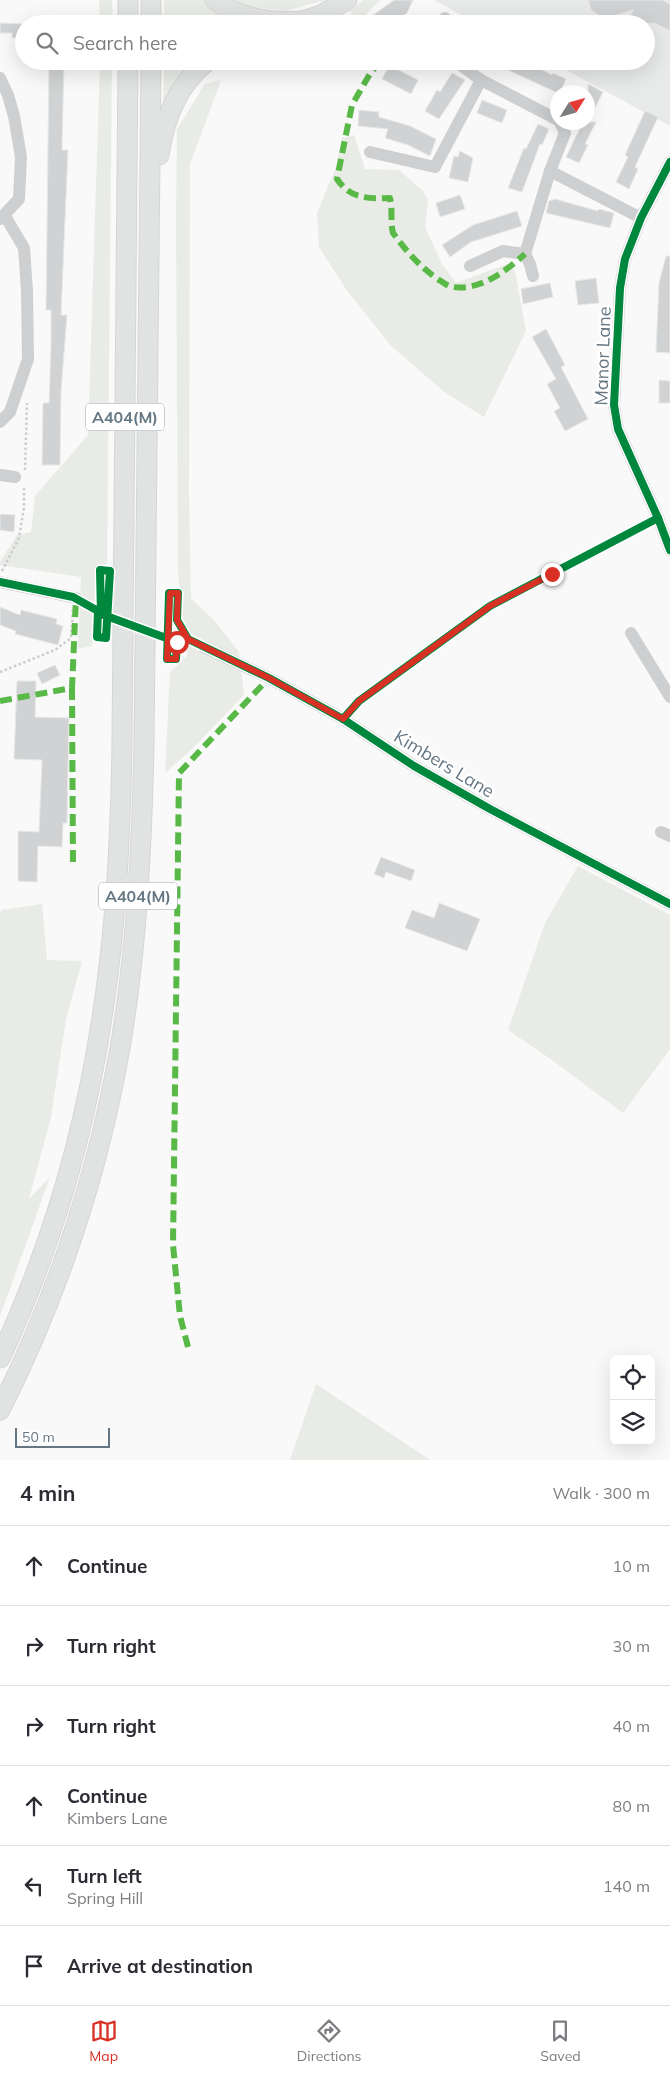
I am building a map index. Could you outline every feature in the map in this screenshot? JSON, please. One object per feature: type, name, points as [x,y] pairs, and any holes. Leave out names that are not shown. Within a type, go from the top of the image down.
[{"type":"highway","points":[[128,0],[128,15]]},
{"type":"highway","points":[[151,0],[151,15]]},
{"type":"highway","points":[[215,0],[242,15]]},
{"type":"highway","points":[[321,15],[347,0]]},
{"type":"highway","name":"A404(M)","points":[[0,1358],[39,1262],[74,1151],[99,1037],[112,938],[120,839],[122,748],[128,70]]},
{"type":"highway","name":"A404(M)","points":[[0,1410],[48,1303],[88,1182],[113,1082],[130,982],[138,896],[144,769],[151,70]]},
{"type":"highway","name":"A404(M)","points":[[150,214],[161,142],[168,115],[173,102],[185,83],[198,70]]},
{"type":"street","points":[[467,70],[481,80],[550,116]]},
{"type":"street","points":[[0,78],[8,95],[14,116],[21,157],[19,199],[2,218],[24,248],[28,359],[10,412],[0,422]]},
{"type":"street","points":[[370,152],[435,167],[481,80]]},
{"type":"street","points":[[533,276],[530,264],[524,254],[550,171],[565,133],[564,130]]},
{"type":"street","name":"Manor Lane","points":[[670,162],[641,218],[625,259],[620,288],[614,405],[618,429],[658,518],[670,550]]},
{"type":"street","points":[[550,171],[641,218]]},
{"type":"street","points":[[470,266],[503,251],[524,254]]},
{"type":"street","points":[[0,475],[15,477]]},
{"type":"street","points":[[0,582],[75,598]]},
{"type":"street","points":[[631,634],[670,697]]},
{"type":"street","name":"Kimbers Lane","points":[[204,647],[269,678],[343,719],[414,766],[670,904]]},
{"type":"path","points":[[0,672],[55,650],[71,638],[75,598]]},
{"type":"shaded area","points":[[99,0],[112,0],[113,15],[100,15]]},
{"type":"shaded area","points":[[164,0],[205,0],[215,8],[232,15],[164,15]]},
{"type":"shaded area","points":[[237,0],[325,0],[286,11],[246,6]]},
{"type":"shaded area","points":[[363,0],[380,0],[365,15],[353,15],[350,11]]},
{"type":"shaded area","points":[[434,0],[670,0],[670,126],[566,70],[655,70],[655,15],[462,15]]},
{"type":"shaded area","points":[[100,70],[112,70],[107,564],[96,566],[92,646],[78,649],[81,577],[0,565],[0,562],[17,535],[31,532],[35,496],[88,435]]},
{"type":"shaded area","points":[[164,70],[192,70],[163,110]]},
{"type":"shaded area","points":[[221,80],[190,164],[189,495],[191,599],[214,620],[239,652],[244,695],[194,747],[165,773],[170,672],[187,656],[178,573],[177,129],[205,84]]},
{"type":"shaded area","points":[[354,135],[365,169],[399,170],[423,191],[428,200],[425,227],[442,264],[456,283],[507,264],[515,271],[526,331],[484,417],[443,391],[390,345],[346,289],[319,247],[317,213],[336,167],[342,138]]},
{"type":"shaded area","points":[[578,866],[670,915],[670,1049],[623,1113],[508,1030],[545,923]]},
{"type":"shaded area","points":[[42,904],[47,960],[82,961],[66,1019],[51,1117],[29,1199],[50,1177],[0,1316],[0,914],[2,910]]},
{"type":"shaded area","points":[[316,1384],[430,1460],[290,1460]]},
{"type":"building","points":[[394,0],[413,0],[404,15],[373,15]]},
{"type":"building","points":[[588,0],[662,0],[670,4],[670,31],[655,24],[655,15],[631,15],[633,10],[617,15],[598,15],[591,10]]},
{"type":"building","points":[[0,23],[15,24],[15,38],[12,38],[12,33],[0,33]]},
{"type":"building","points":[[49,70],[64,70],[62,150],[68,150],[61,315],[67,315],[61,391],[60,465],[42,465],[43,403],[49,403],[51,344],[51,310],[46,310]]},
{"type":"building","points":[[386,70],[399,70],[418,80],[411,94],[382,79]]},
{"type":"building","points":[[508,70],[542,70],[566,79],[563,85],[550,85],[550,89]]},
{"type":"building","points":[[452,73],[465,80],[439,119],[425,111],[437,90],[440,92]]},
{"type":"building","points":[[595,88],[603,92],[595,108]]},
{"type":"building","points":[[482,100],[507,110],[502,123],[477,113]]},
{"type":"building","points":[[359,110],[379,112],[379,117],[410,126],[436,139],[430,156],[408,145],[385,138],[388,129],[358,126]]},
{"type":"building","points":[[645,111],[658,117],[635,167],[638,169],[629,189],[616,182],[628,157],[625,155]]},
{"type":"building","points":[[538,124],[549,129],[542,145],[540,144],[522,192],[508,188],[524,148],[526,149]]},
{"type":"building","points":[[579,130],[592,130],[585,144],[588,145],[579,163],[566,157]]},
{"type":"building","points":[[460,151],[473,158],[468,182],[449,178],[454,156],[458,157]]},
{"type":"building","points":[[460,195],[465,209],[440,217],[436,203]]},
{"type":"building","points":[[555,199],[598,211],[599,209],[614,213],[610,228],[546,213],[549,201]]},
{"type":"building","points":[[517,211],[522,226],[471,242],[450,257],[442,245],[473,225]]},
{"type":"building","points":[[666,256],[670,256],[670,353],[656,352],[659,283]]},
{"type":"building","points":[[596,278],[599,303],[578,305],[575,281]]},
{"type":"building","points":[[550,283],[553,297],[523,304],[521,289]]},
{"type":"building","points":[[546,329],[565,365],[561,367],[588,419],[565,431],[554,411],[560,408],[547,384],[556,379],[532,337]]},
{"type":"building","points":[[659,380],[670,381],[670,403],[659,403]]},
{"type":"building","points":[[0,514],[15,515],[14,532],[0,530]]},
{"type":"building","points":[[0,607],[20,615],[21,610],[57,619],[56,624],[63,626],[58,645],[15,634],[16,631],[0,625]]},
{"type":"building","points":[[55,665],[60,675],[42,684],[37,673]]},
{"type":"building","points":[[17,681],[36,681],[35,717],[69,718],[67,823],[63,823],[62,847],[38,846],[37,882],[18,881],[18,831],[39,832],[42,760],[14,759]]},
{"type":"building","points":[[381,857],[415,870],[411,881],[386,872],[384,878],[374,874]]},
{"type":"building","points":[[439,903],[480,919],[467,951],[405,928],[412,910],[434,918]]},
{"type":"marked path","points":[[373,70],[352,105],[337,179],[342,186],[354,194],[367,198],[390,198],[393,233],[420,264],[432,275],[449,286],[463,287],[483,283],[510,267],[525,254]]},
{"type":"marked path","points":[[0,701],[72,688],[76,598]]},
{"type":"marked path","points":[[188,1347],[180,1316],[173,1245],[179,773],[269,678]]},
{"type":"marked path","points":[[72,688],[73,867]]},
{"type":"cycle path","points":[[670,162],[641,218],[625,259],[620,288],[614,405],[618,429],[658,518],[670,550]]},
{"type":"cycle path","points":[[343,719],[359,701],[490,606],[658,518]]},
{"type":"cycle path","points":[[0,582],[73,597],[98,611],[97,637],[106,638],[110,571],[100,570],[101,614],[177,642],[176,659],[167,659],[169,593],[178,593],[177,620],[188,639],[269,678],[343,719],[414,766],[490,809],[670,904]]},
{"type":"route","points":[[177,642],[176,659],[167,659],[170,593],[178,593],[177,620],[188,639],[269,678],[343,719],[359,701],[490,606],[552,574]]}]
